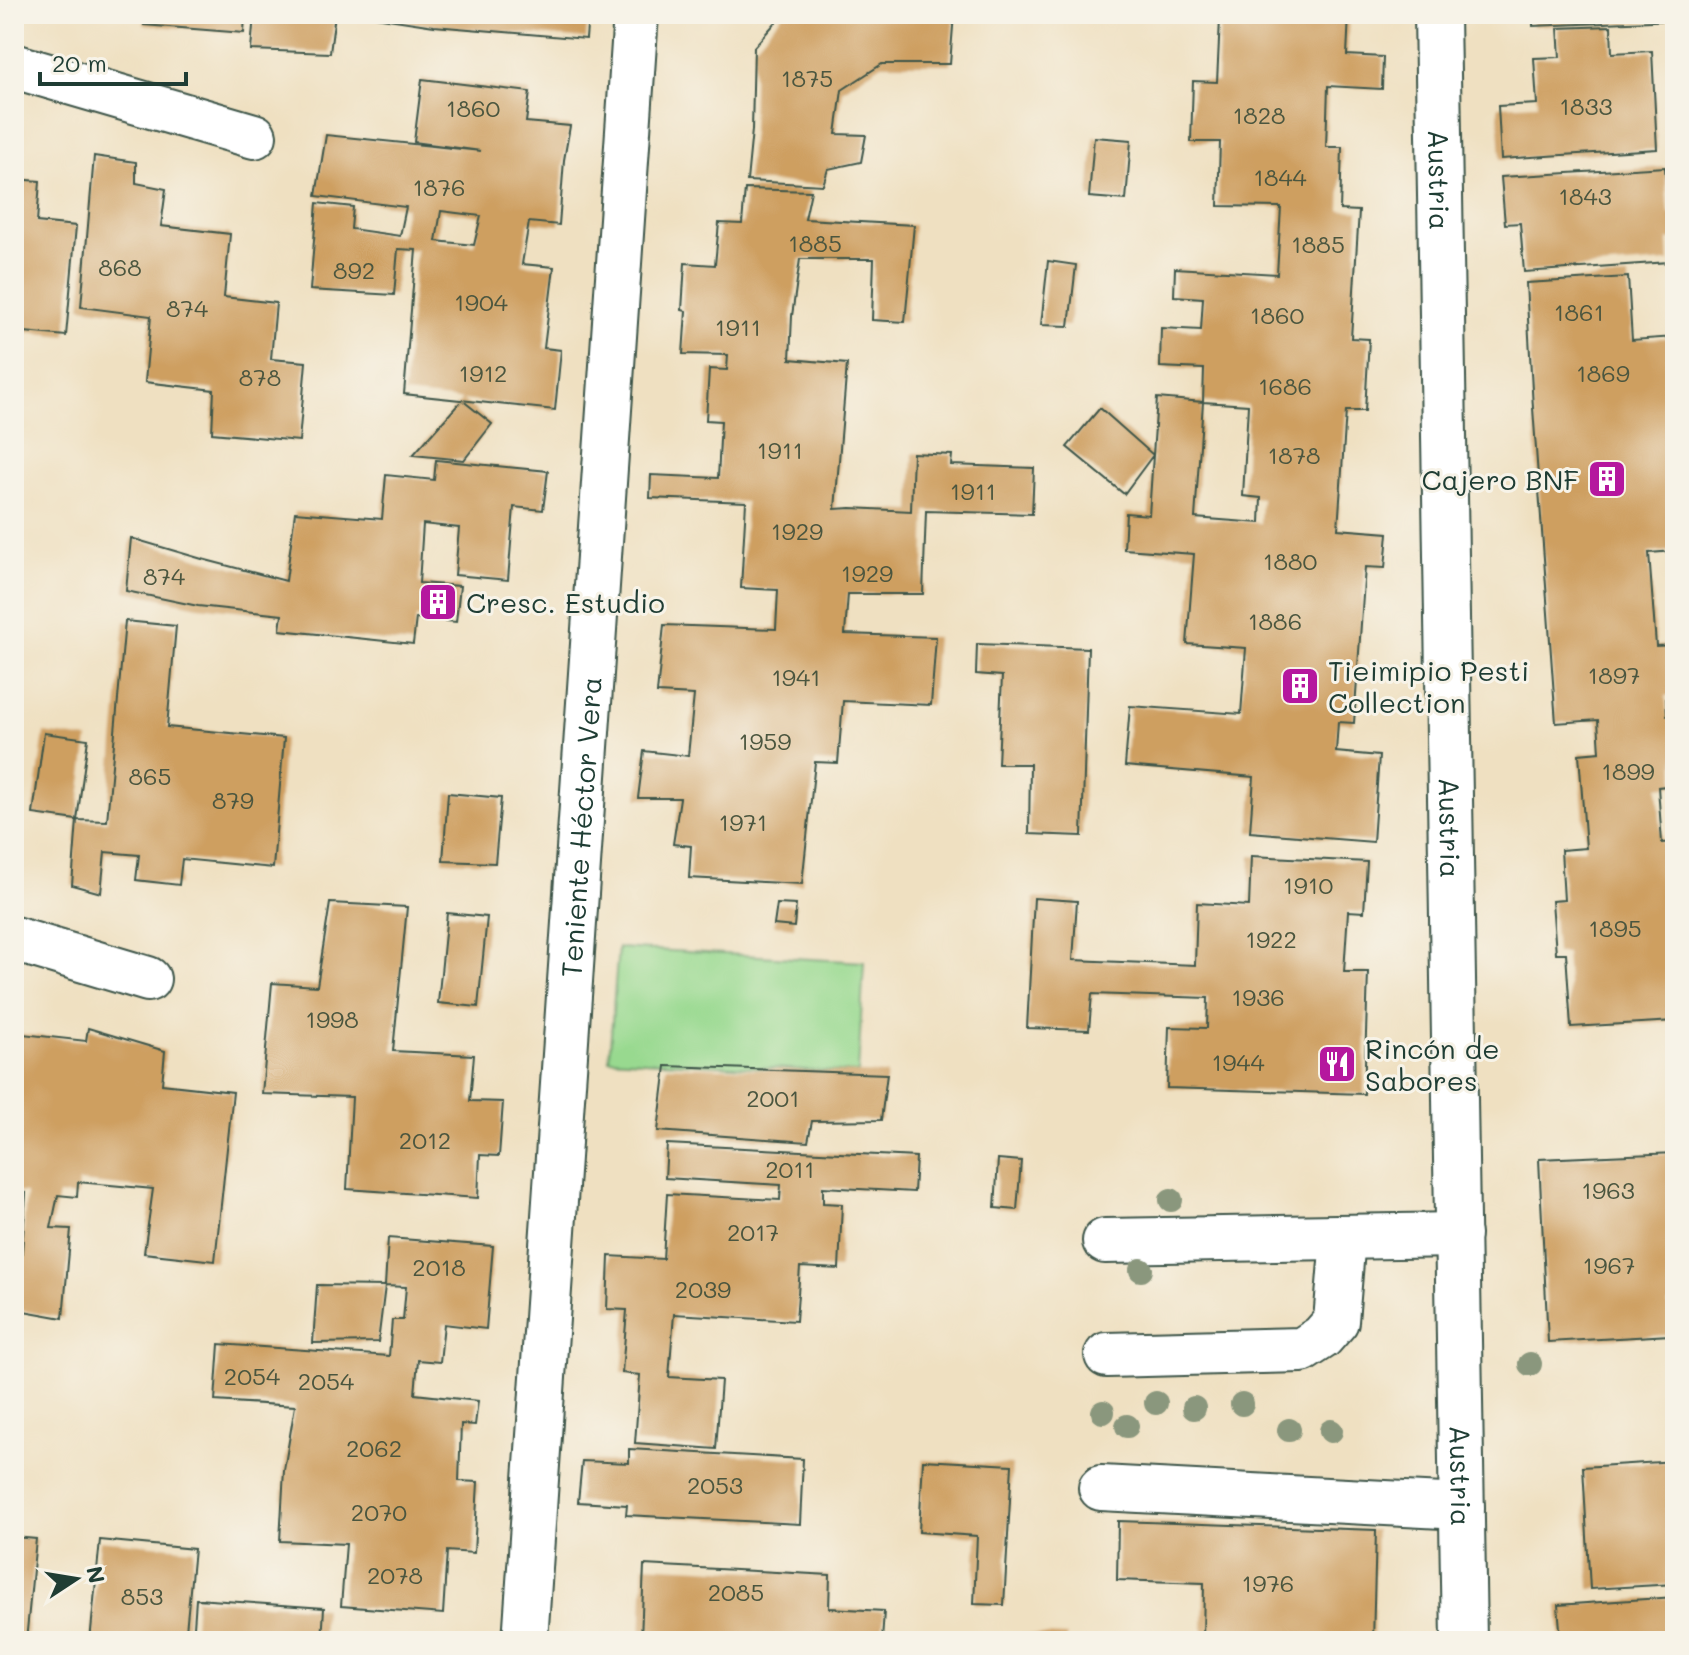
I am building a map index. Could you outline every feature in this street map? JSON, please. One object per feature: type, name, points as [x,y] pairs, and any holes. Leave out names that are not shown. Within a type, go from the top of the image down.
[{"type":"street","name":"Teniente Héctor Vera","points":[[525,1641],[636,14]]},
{"type":"street","name":"Austria","points":[[1437,14],[1464,1641]]},
{"type":"street","points":[[14,66],[254,136]]},
{"type":"street","points":[[14,939],[148,979]]},
{"type":"street","points":[[1105,1241],[1458,1235]]},
{"type":"street","points":[[1107,1355],[1302,1350],[1322,1337],[1336,1321],[1343,1238]]},
{"type":"street","points":[[1101,1488],[1462,1507]]},
{"type":"green space","points":[[618,948],[864,962],[858,1073],[609,1059]]},
{"type":"building","points":[[146,14],[245,14],[244,33],[144,25]]},
{"type":"building","points":[[254,14],[335,14],[330,53],[251,50]]},
{"type":"building","points":[[368,14],[588,14],[586,39],[434,26]]},
{"type":"building","points":[[783,14],[954,14],[950,64],[882,64],[842,90],[836,134],[866,135],[861,162],[828,169],[823,185],[747,181],[754,47]]},
{"type":"building","points":[[1243,14],[1349,14],[1347,55],[1383,57],[1382,89],[1328,86],[1326,147],[1342,147],[1340,210],[1359,211],[1351,338],[1369,339],[1365,411],[1346,411],[1338,529],[1388,533],[1385,568],[1365,567],[1354,723],[1338,722],[1336,752],[1379,756],[1373,842],[1250,832],[1254,777],[1125,766],[1130,706],[1241,714],[1246,648],[1187,644],[1194,554],[1124,549],[1126,513],[1149,515],[1157,398],[1203,402],[1204,369],[1160,367],[1161,328],[1201,330],[1203,298],[1174,296],[1175,268],[1277,274],[1281,207],[1218,206],[1220,142],[1191,142],[1193,81],[1217,82],[1220,19],[1242,20]],"holes":[[[1203,402],[1248,405],[1243,496],[1261,498],[1260,523],[1195,518]]]},
{"type":"building","points":[[1533,14],[1675,14],[1675,20],[1533,26]]},
{"type":"building","points":[[1611,26],[1612,53],[1652,51],[1657,149],[1501,159],[1498,106],[1537,104],[1534,58],[1560,57],[1558,28]]},
{"type":"building","points":[[422,79],[530,92],[526,122],[570,126],[559,225],[529,222],[522,264],[554,267],[544,348],[561,350],[555,410],[404,394],[416,250],[398,249],[394,295],[310,290],[317,203],[353,207],[351,229],[400,236],[406,207],[316,196],[326,135],[481,151],[414,142]],"holes":[[[441,211],[481,216],[474,245],[436,241]]]},
{"type":"building","points":[[1094,137],[1131,140],[1126,200],[1089,197]]},
{"type":"building","points":[[94,156],[136,162],[136,183],[166,189],[161,226],[230,234],[224,297],[276,303],[271,359],[306,362],[299,441],[212,433],[214,390],[145,382],[151,316],[81,307]]},
{"type":"building","points":[[1665,167],[1668,213],[1675,213],[1675,240],[1668,240],[1669,262],[1524,272],[1520,223],[1505,224],[1501,177]]},
{"type":"building","points":[[14,179],[40,181],[37,222],[76,226],[66,336],[14,331]]},
{"type":"building","points":[[745,189],[811,191],[805,219],[914,225],[905,322],[872,320],[874,259],[800,259],[790,359],[847,364],[835,509],[911,511],[913,453],[952,455],[951,465],[1034,468],[1032,514],[926,511],[923,594],[848,594],[845,634],[936,637],[931,705],[843,701],[838,763],[815,762],[802,884],[689,878],[691,846],[673,844],[680,798],[638,798],[644,751],[688,756],[694,695],[657,693],[664,625],[776,629],[778,590],[741,588],[746,502],[650,498],[651,475],[718,478],[721,421],[706,420],[709,369],[727,370],[728,355],[683,354],[685,263],[715,265],[719,223],[742,224]]},
{"type":"building","points":[[1048,261],[1076,265],[1069,326],[1041,325]]},
{"type":"building","points":[[1628,277],[1632,340],[1675,337],[1675,551],[1649,553],[1656,646],[1675,645],[1675,695],[1666,696],[1667,715],[1675,715],[1675,785],[1658,787],[1662,843],[1675,842],[1675,1021],[1571,1027],[1566,953],[1556,953],[1552,901],[1564,900],[1561,850],[1586,848],[1579,754],[1600,752],[1598,720],[1556,723],[1526,283]]},
{"type":"building","points":[[462,400],[492,424],[464,460],[413,455]]},
{"type":"building","points":[[1100,408],[1153,455],[1124,494],[1067,447]]},
{"type":"building","points":[[436,460],[548,471],[543,510],[514,507],[508,580],[455,575],[459,528],[423,524],[419,583],[460,586],[456,622],[416,618],[413,644],[280,630],[282,615],[198,606],[126,591],[131,538],[286,581],[295,512],[382,519],[386,475],[434,480]]},
{"type":"building","points":[[125,621],[176,626],[167,727],[284,738],[273,868],[182,859],[179,885],[136,880],[139,855],[105,852],[101,893],[72,885],[77,820],[107,821]]},
{"type":"building","points":[[977,644],[1088,648],[1082,836],[1029,834],[1030,764],[998,764],[1002,676],[976,674]]},
{"type":"building","points":[[44,733],[88,739],[77,820],[33,814]]},
{"type":"building","points":[[448,793],[501,798],[495,863],[443,861]]},
{"type":"building","points":[[1251,856],[1367,862],[1364,912],[1348,911],[1344,972],[1368,972],[1364,1094],[1167,1088],[1169,1027],[1207,1028],[1208,998],[1092,994],[1089,1030],[1027,1028],[1034,898],[1077,901],[1073,960],[1195,965],[1197,903],[1249,906]]},
{"type":"building","points":[[330,903],[407,907],[393,1051],[474,1055],[470,1101],[503,1102],[499,1156],[480,1155],[478,1198],[347,1189],[352,1097],[262,1094],[272,983],[317,986]]},
{"type":"building","points":[[777,904],[796,905],[794,927],[774,925]]},
{"type":"building","points":[[447,913],[487,917],[478,1007],[438,1003]]},
{"type":"building","points":[[88,1028],[165,1051],[162,1084],[233,1092],[215,1261],[144,1253],[153,1189],[78,1182],[77,1197],[58,1195],[51,1228],[71,1229],[63,1318],[18,1310],[26,1193],[14,1192],[14,1033],[86,1041]]},
{"type":"building","points":[[666,1066],[887,1074],[881,1120],[812,1121],[808,1142],[658,1131]]},
{"type":"building","points":[[667,1144],[916,1157],[914,1192],[823,1187],[823,1203],[842,1204],[839,1269],[800,1267],[796,1321],[674,1314],[669,1377],[721,1380],[716,1449],[635,1443],[640,1375],[622,1373],[627,1310],[607,1309],[609,1256],[663,1259],[667,1194],[780,1200],[781,1185],[665,1178]]},
{"type":"building","points":[[1675,1153],[1675,1302],[1668,1303],[1670,1335],[1548,1342],[1539,1159]]},
{"type":"building","points":[[998,1159],[1021,1161],[1017,1210],[995,1208]]},
{"type":"building","points":[[388,1238],[493,1246],[486,1329],[444,1324],[440,1362],[418,1360],[415,1394],[478,1401],[475,1425],[461,1424],[459,1481],[478,1482],[474,1553],[447,1551],[443,1614],[341,1606],[346,1544],[280,1541],[284,1470],[295,1406],[215,1401],[219,1344],[389,1356],[392,1320],[403,1320],[406,1287],[385,1286]]},
{"type":"building","points":[[317,1285],[385,1286],[378,1342],[313,1343]]},
{"type":"building","points":[[629,1449],[803,1459],[800,1524],[626,1515],[627,1505],[578,1502],[582,1461],[629,1463]]},
{"type":"building","points":[[923,1460],[1012,1465],[1004,1605],[974,1604],[977,1536],[919,1532]]},
{"type":"building","points":[[1675,1461],[1675,1584],[1590,1589],[1583,1467]]},
{"type":"building","points":[[1118,1521],[1376,1530],[1373,1641],[1203,1641],[1204,1583],[1117,1580]]},
{"type":"building","points":[[14,1537],[36,1539],[26,1641],[14,1641]]},
{"type":"building","points":[[100,1540],[194,1549],[185,1641],[90,1641]]},
{"type":"building","points":[[644,1565],[830,1575],[829,1608],[884,1611],[882,1641],[645,1641],[641,1639]]},
{"type":"building","points":[[1675,1597],[1675,1641],[1561,1641],[1558,1605]]},
{"type":"building","points":[[196,1599],[324,1608],[322,1641],[193,1641]]},
{"type":"building","points":[[1015,1634],[1067,1636],[1067,1641],[1015,1641]]},
{"type":"place","name":"Cajero BNF","points":[[1607,479]]},
{"type":"place","name":"Cresc. Estudio","points":[[438,602]]},
{"type":"place","name":"Tieimipio Pesti Collection","points":[[1300,686]]},
{"type":"place","name":"Rincón de Sabores","points":[[1337,1064]]}]
